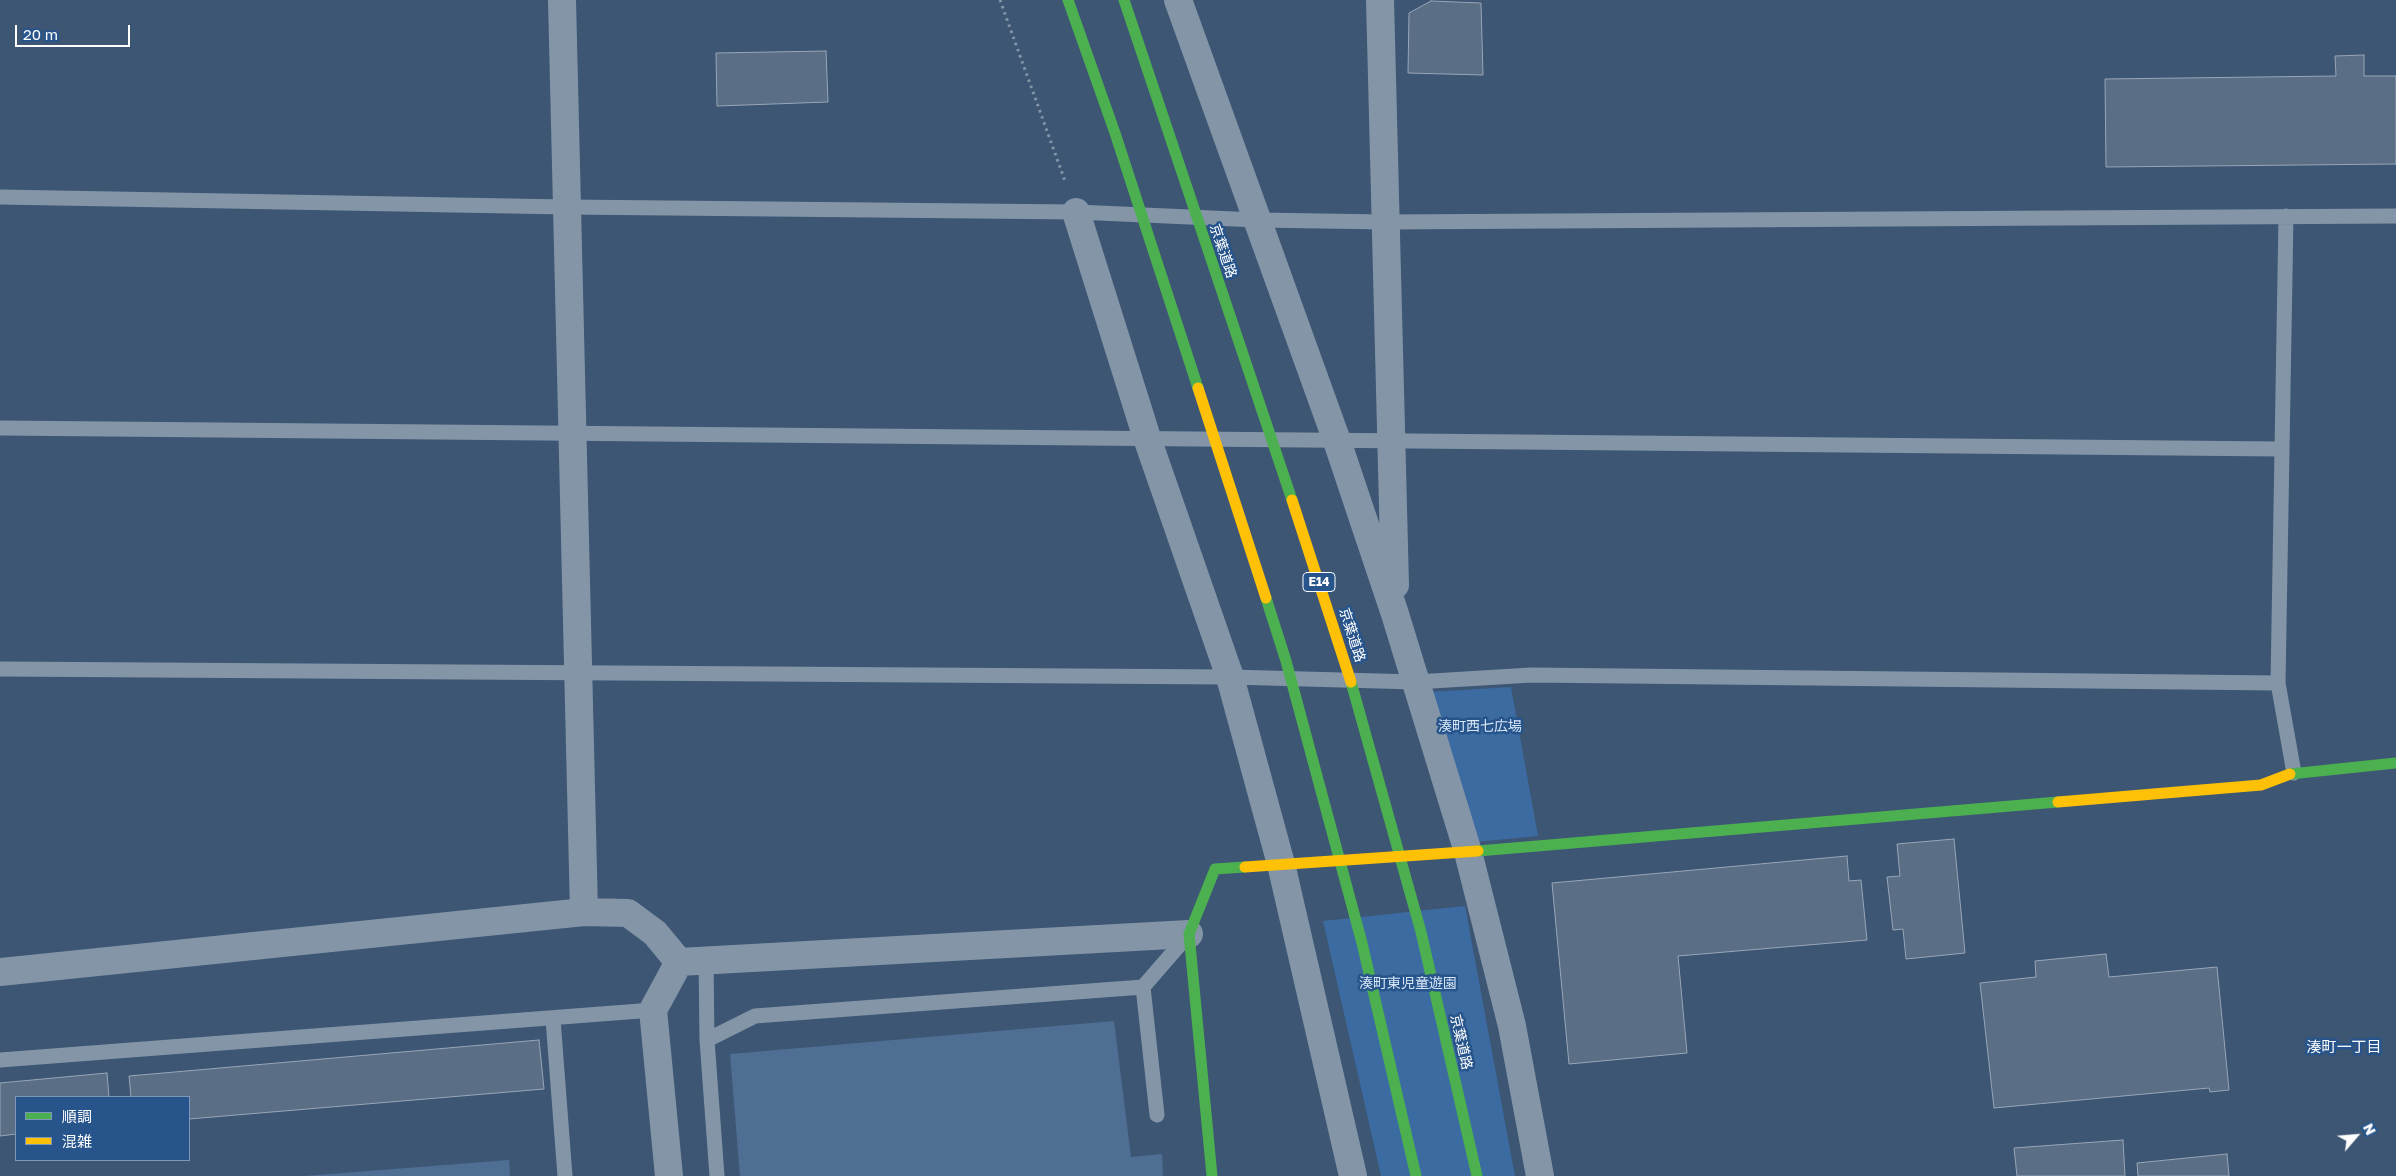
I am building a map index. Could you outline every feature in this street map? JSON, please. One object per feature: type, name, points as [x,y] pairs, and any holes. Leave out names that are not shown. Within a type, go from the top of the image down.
[{"type":"main road","points":[[1068,0],[1115,133],[1286,660],[1362,943],[1416,1176]]},
{"type":"main road","name":"京葉道路","points":[[1124,0],[1342,649],[1421,932],[1477,1176]]},
{"type":"main road","points":[[1212,1176],[1189,934],[1215,869],[1468,852],[2261,785],[2294,773],[2396,763]]},
{"type":"street","points":[[562,0],[584,912]]},
{"type":"street","points":[[1178,0],[1337,441],[1416,682],[1468,852],[1512,1026],[1540,1176]]},
{"type":"street","points":[[1380,0],[1395,614]]},
{"type":"street","points":[[1076,212],[1147,438],[1230,677],[1281,864],[1353,1176]]},
{"type":"street","points":[[0,972],[584,912],[628,913],[655,933],[679,962]]},
{"type":"street","points":[[679,962],[1189,934]]},
{"type":"street","points":[[669,1176],[654,1010],[679,962]]},
{"type":"lane","points":[[0,197],[567,207],[1076,212],[1258,220],[1386,222],[2396,216]]},
{"type":"lane","points":[[2286,216],[2278,683],[2294,773]]},
{"type":"lane","points":[[0,428],[2281,449]]},
{"type":"lane","points":[[0,669],[1230,677],[1416,682],[1531,675],[2278,683]]},
{"type":"lane","points":[[707,1040],[755,1016],[1143,988],[1189,934]]},
{"type":"lane","points":[[706,961],[707,1040],[717,1176]]},
{"type":"lane","points":[[1143,988],[1157,1115]]},
{"type":"lane","points":[[0,1060],[654,1010]]},
{"type":"lane","points":[[553,1019],[565,1176]]},
{"type":"path","points":[[1000,0],[1076,212]]},
{"type":"green space","name":"湊町西七広場","points":[[1511,687],[1538,836],[1476,842],[1429,692]]},
{"type":"green space","name":"湊町東児童遊園","points":[[1465,906],[1515,1176],[1381,1176],[1323,921]]},
{"type":"shaded area","points":[[1114,1021],[1131,1157],[1162,1154],[1163,1176],[740,1176],[730,1054]]},
{"type":"shaded area","points":[[509,1160],[510,1176],[304,1176]]},
{"type":"building","points":[[1431,1],[1481,3],[1483,75],[1408,73],[1409,13]]},
{"type":"building","points":[[826,51],[828,102],[717,106],[716,53]]},
{"type":"building","points":[[2364,55],[2364,76],[2396,76],[2396,164],[2106,167],[2105,79],[2336,76],[2335,56]]},
{"type":"building","points":[[1954,839],[1965,953],[1906,959],[1903,929],[1893,930],[1887,877],[1900,876],[1897,844]]},
{"type":"building","points":[[1847,856],[1849,881],[1861,880],[1867,940],[1678,956],[1687,1053],[1569,1064],[1552,883]]},
{"type":"building","points":[[2106,954],[2109,977],[2217,967],[2229,1090],[2210,1092],[2209,1088],[1994,1108],[1980,983],[2036,977],[2035,961]]},
{"type":"building","points":[[539,1040],[544,1089],[190,1119],[190,1096],[131,1096],[129,1076]]},
{"type":"building","points":[[107,1073],[109,1096],[15,1096],[15,1134],[0,1136],[0,1083]]},
{"type":"building","points":[[2123,1140],[2125,1176],[2017,1176],[2014,1148]]},
{"type":"building","points":[[2227,1154],[2229,1176],[2138,1176],[2137,1163]]},
{"type":"traffic: fast","points":[[1068,0],[1115,133],[1198,388]]},
{"type":"traffic: fast","points":[[1124,0],[1292,500]]},
{"type":"traffic: fast","points":[[1266,598],[1286,661],[1362,943],[1416,1176]]},
{"type":"traffic: fast","points":[[1351,682],[1421,932],[1477,1176]]},
{"type":"traffic: fast","points":[[2290,774],[2396,763]]},
{"type":"traffic: fast","points":[[1478,851],[2058,802]]},
{"type":"traffic: fast","points":[[1212,1176],[1189,934],[1215,869],[1245,867]]},
{"type":"traffic: slow","points":[[1198,388],[1266,598]]},
{"type":"traffic: slow","points":[[1292,500],[1351,682]]},
{"type":"traffic: slow","points":[[2058,802],[2261,785],[2290,774]]},
{"type":"traffic: slow","points":[[1245,867],[1478,851]]},
{"type":"district","name":"湊町一丁目","points":[[2344,1047]]}]
